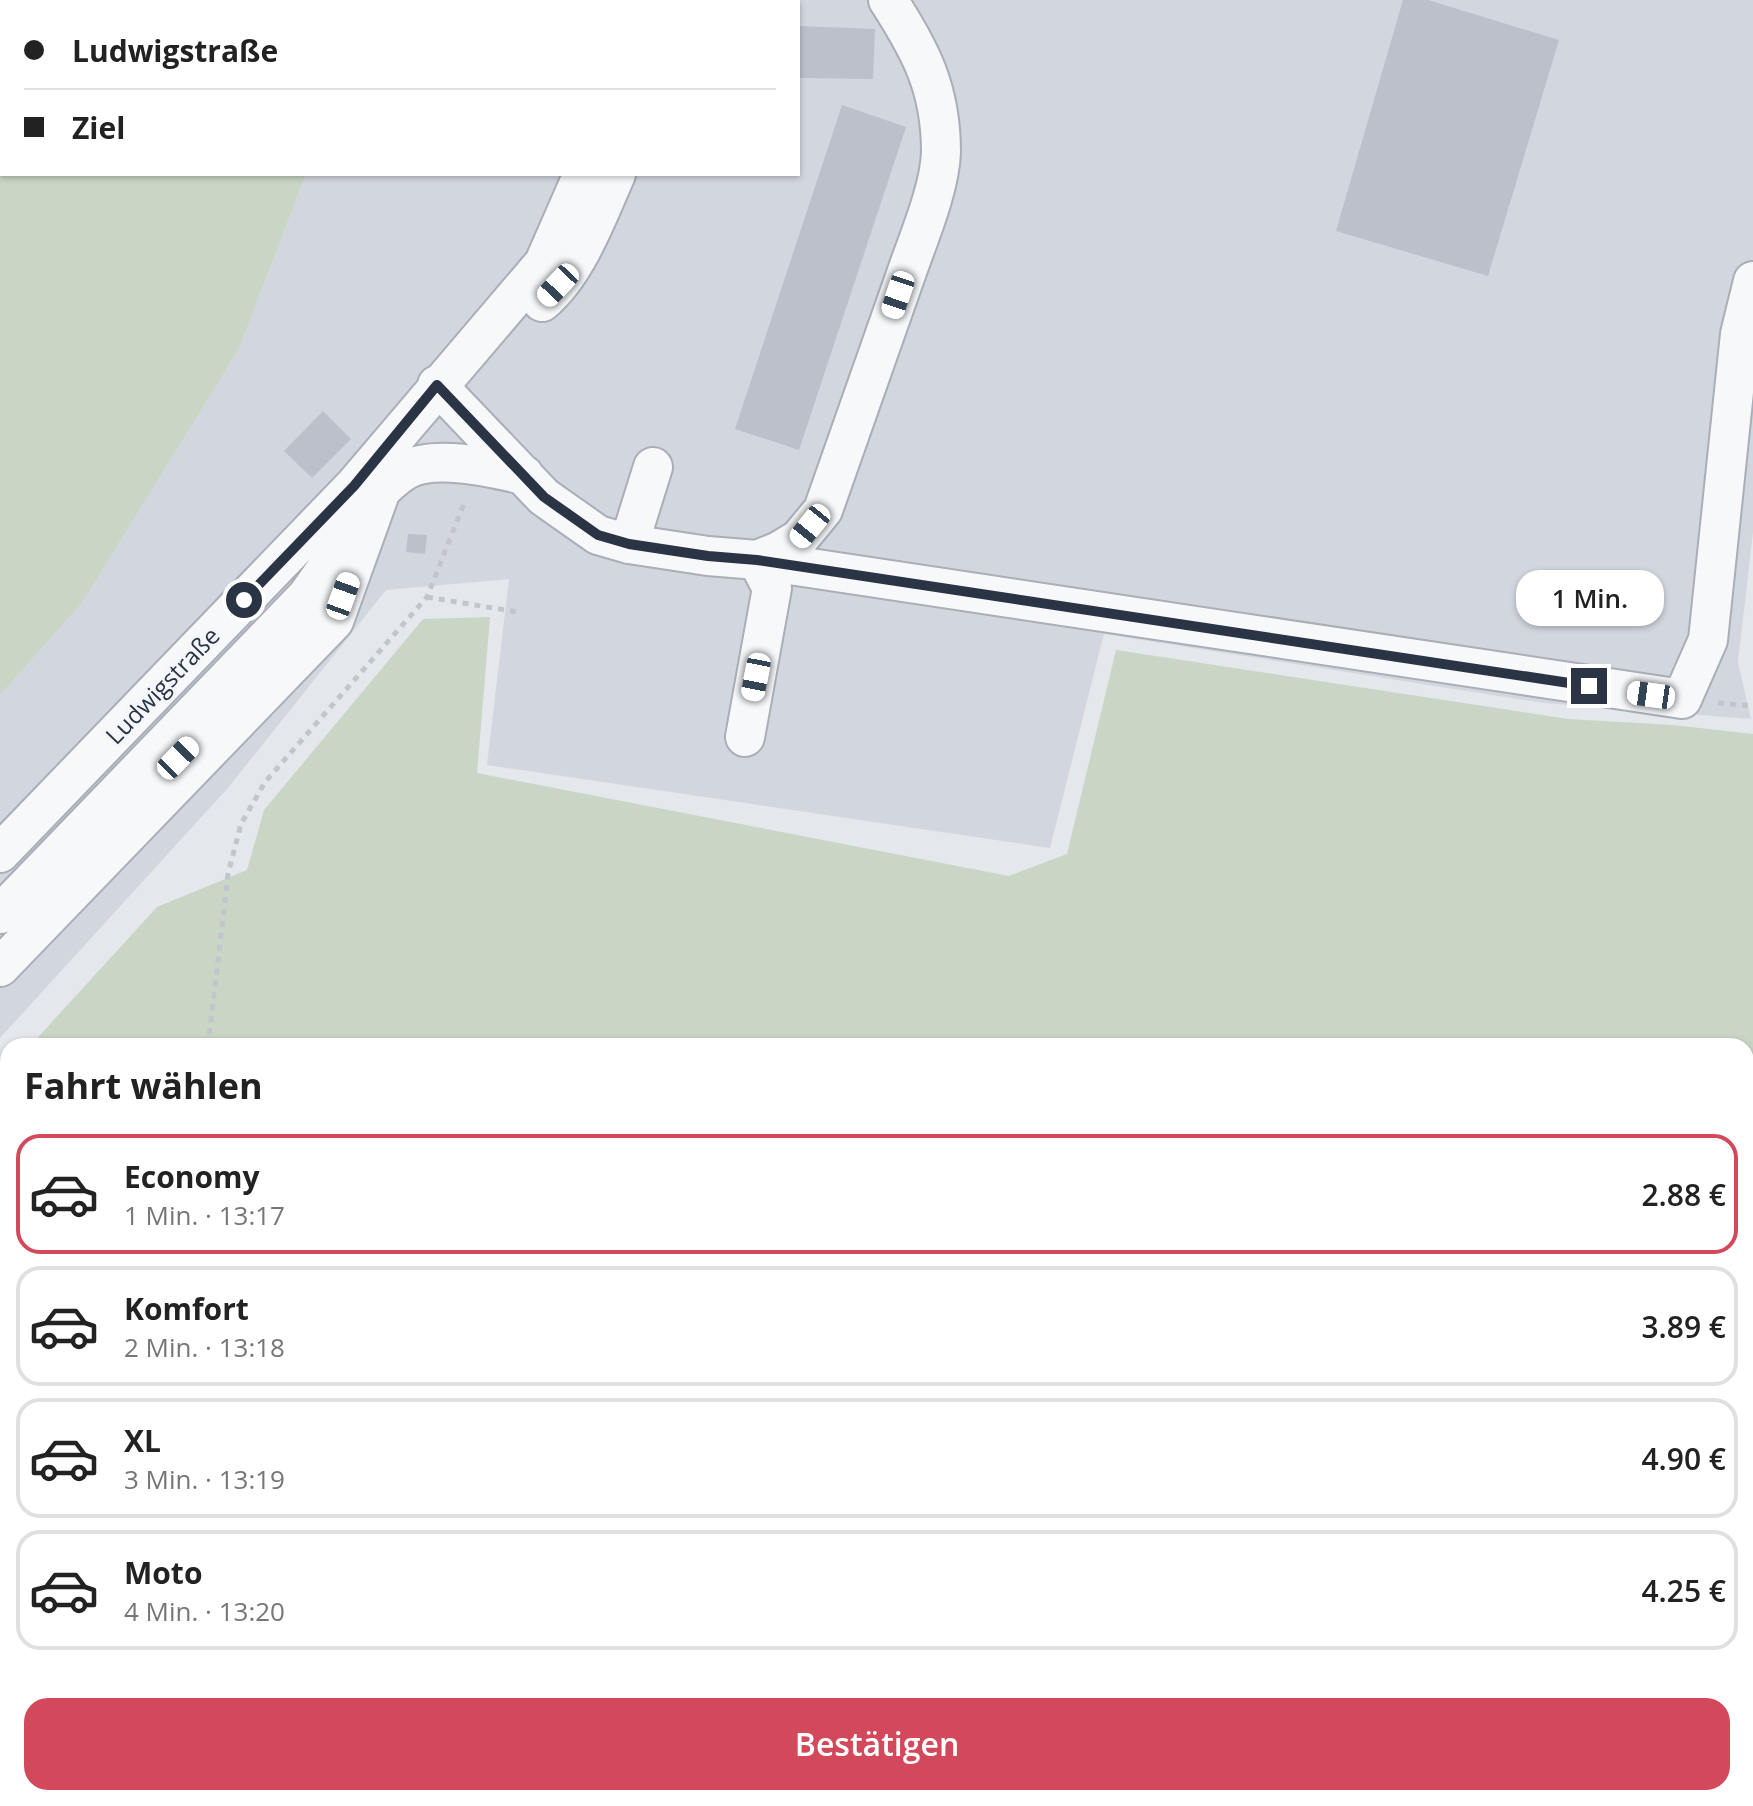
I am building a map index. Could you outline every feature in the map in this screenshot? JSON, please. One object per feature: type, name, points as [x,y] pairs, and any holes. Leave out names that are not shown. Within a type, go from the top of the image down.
[{"type":"lane","points":[[757,560],[799,539],[823,510],[929,208],[941,155],[938,112],[917,45],[888,0]]},
{"type":"lane","points":[[544,263],[555,202],[564,176]]},
{"type":"lane","points":[[544,263],[582,176]]},
{"type":"lane","points":[[490,327],[510,323],[527,313],[558,285],[587,240],[615,176]]},
{"type":"lane","name":"Ludwigstraße","points":[[0,853],[354,486],[544,263]]},
{"type":"lane","points":[[437,385],[544,497],[598,535],[629,544],[757,560],[1682,699],[1708,640],[1740,334],[1753,281]]},
{"type":"lane","points":[[0,967],[334,621],[399,432]]},
{"type":"lane","points":[[0,884],[380,492],[407,469],[439,463],[481,466],[524,475]]},
{"type":"lane","points":[[629,544],[653,467]]},
{"type":"lane","points":[[0,914],[307,596],[380,492]]},
{"type":"lane","points":[[0,942],[322,610],[380,492]]},
{"type":"lane","points":[[745,737],[772,588],[757,560]]},
{"type":"path","points":[[209,1038],[228,874],[241,824],[265,782],[427,597],[481,466]]},
{"type":"path","points":[[427,597],[517,612]]},
{"type":"shaded area","points":[[800,0],[1753,0],[1753,532],[1738,662],[1751,719],[1544,703],[1104,634],[1050,848],[487,765],[509,579],[386,590],[227,789],[0,1038],[0,695],[82,603],[239,349],[305,176],[800,176]]},
{"type":"green space","points":[[0,176],[305,176],[239,349],[82,603],[0,695]]},
{"type":"green space","points":[[490,617],[477,773],[1009,876],[1067,854],[1116,650],[1568,719],[1673,725],[1753,734],[1753,1038],[37,1038],[157,907],[247,870],[264,810],[423,619]]},
{"type":"building","points":[[1403,0],[1428,0],[1559,40],[1488,276],[1336,231]]},
{"type":"building","points":[[800,26],[875,29],[873,79],[800,78]]},
{"type":"building","points":[[842,105],[906,127],[799,450],[735,429]]},
{"type":"building","points":[[323,411],[351,439],[312,478],[284,451]]},
{"type":"building","points":[[408,534],[427,535],[425,554],[406,552]]},
{"type":"route","points":[[244,600],[354,486],[437,385],[544,497],[598,535],[629,544],[757,560],[1589,686]]}]
